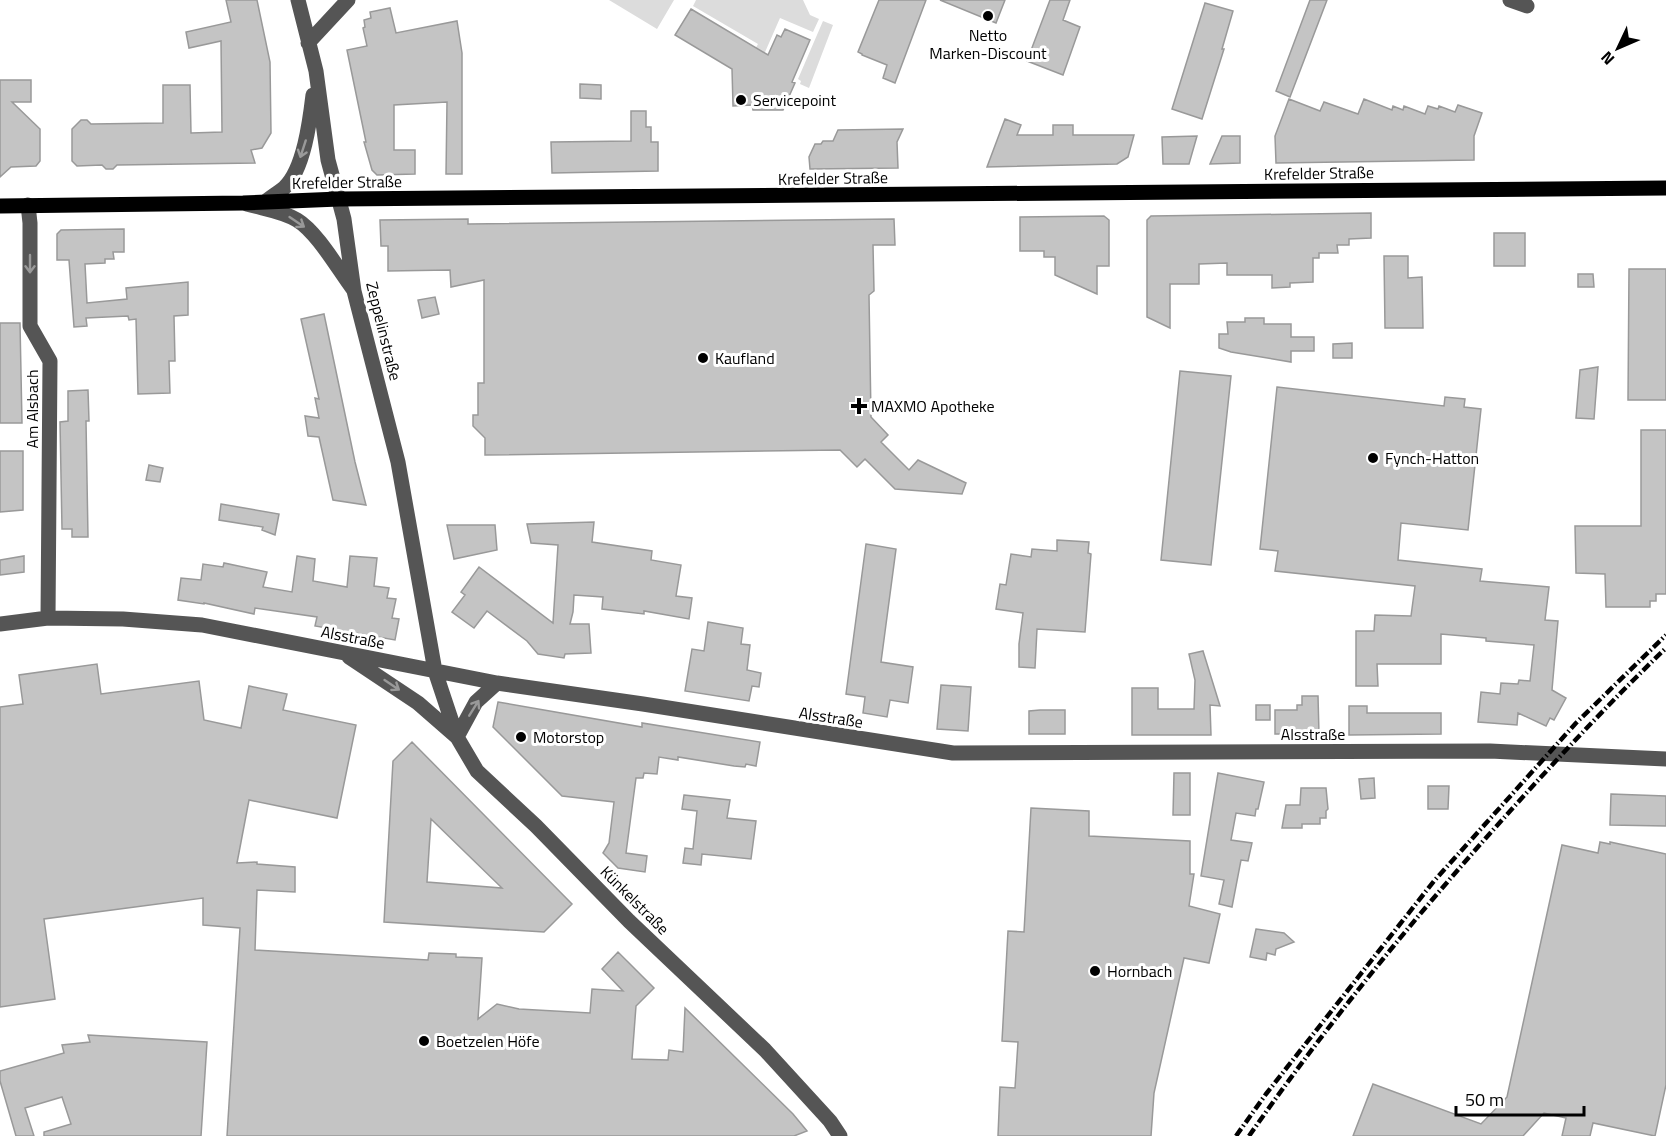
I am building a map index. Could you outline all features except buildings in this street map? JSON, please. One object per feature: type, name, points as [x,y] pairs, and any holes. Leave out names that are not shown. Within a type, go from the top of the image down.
[{"type":"main road","name":"Krefelder Straße","points":[[0,206],[339,200],[1666,188]]},
{"type":"street","name":"Zeppelinstraße","points":[[298,0],[316,71],[328,160],[344,219],[354,291],[398,462],[435,671]]},
{"type":"street","points":[[308,43],[348,0]]},
{"type":"street","points":[[1510,0],[1527,6]]},
{"type":"street","points":[[265,202],[285,187],[293,175],[303,150],[310,121],[316,71]]},
{"type":"street","points":[[243,203],[281,213],[297,220],[312,234],[354,291]]},
{"type":"street","name":"Am Alsbach","points":[[28,206],[30,326],[50,361],[48,618]]},
{"type":"street","name":"Alsstraße","points":[[0,624],[48,618],[202,625],[497,683],[953,753],[1490,752],[1666,759]]},
{"type":"street","points":[[343,653],[418,703],[457,738],[476,702],[497,683]]},
{"type":"street","name":"Künkelstraße","points":[[435,671],[457,738],[477,771],[536,826],[629,921],[765,1050],[830,1121],[840,1136]]},
{"type":"shaded area","points":[[609,0],[674,0],[657,29]]},
{"type":"shaded area","points":[[696,0],[803,0],[810,15],[819,19],[813,32],[780,18],[762,59],[753,53],[758,44],[693,6]]},
{"type":"shaded area","points":[[823,21],[833,25],[809,88],[800,84],[801,81],[798,79]]},
{"type":"railway","points":[[1236,1136],[1266,1094],[1434,881],[1576,723],[1666,635]]},
{"type":"railway","points":[[1249,1136],[1339,1014],[1435,896],[1562,754],[1666,648]]},
{"type":"place","name":"Netto Marken-Discount","points":[[988,16]]},
{"type":"place","name":"Servicepoint","points":[[741,100]]},
{"type":"place","name":"Kaufland","points":[[703,358]]},
{"type":"place","name":"MAXMO Apotheke","points":[[859,406]]},
{"type":"place","name":"Fynch-Hatton","points":[[1373,458]]},
{"type":"place","name":"Motorstop","points":[[521,737]]},
{"type":"place","name":"Hornbach","points":[[1095,971]]},
{"type":"place","name":"Boetzelen Höfe","points":[[424,1041]]}]
